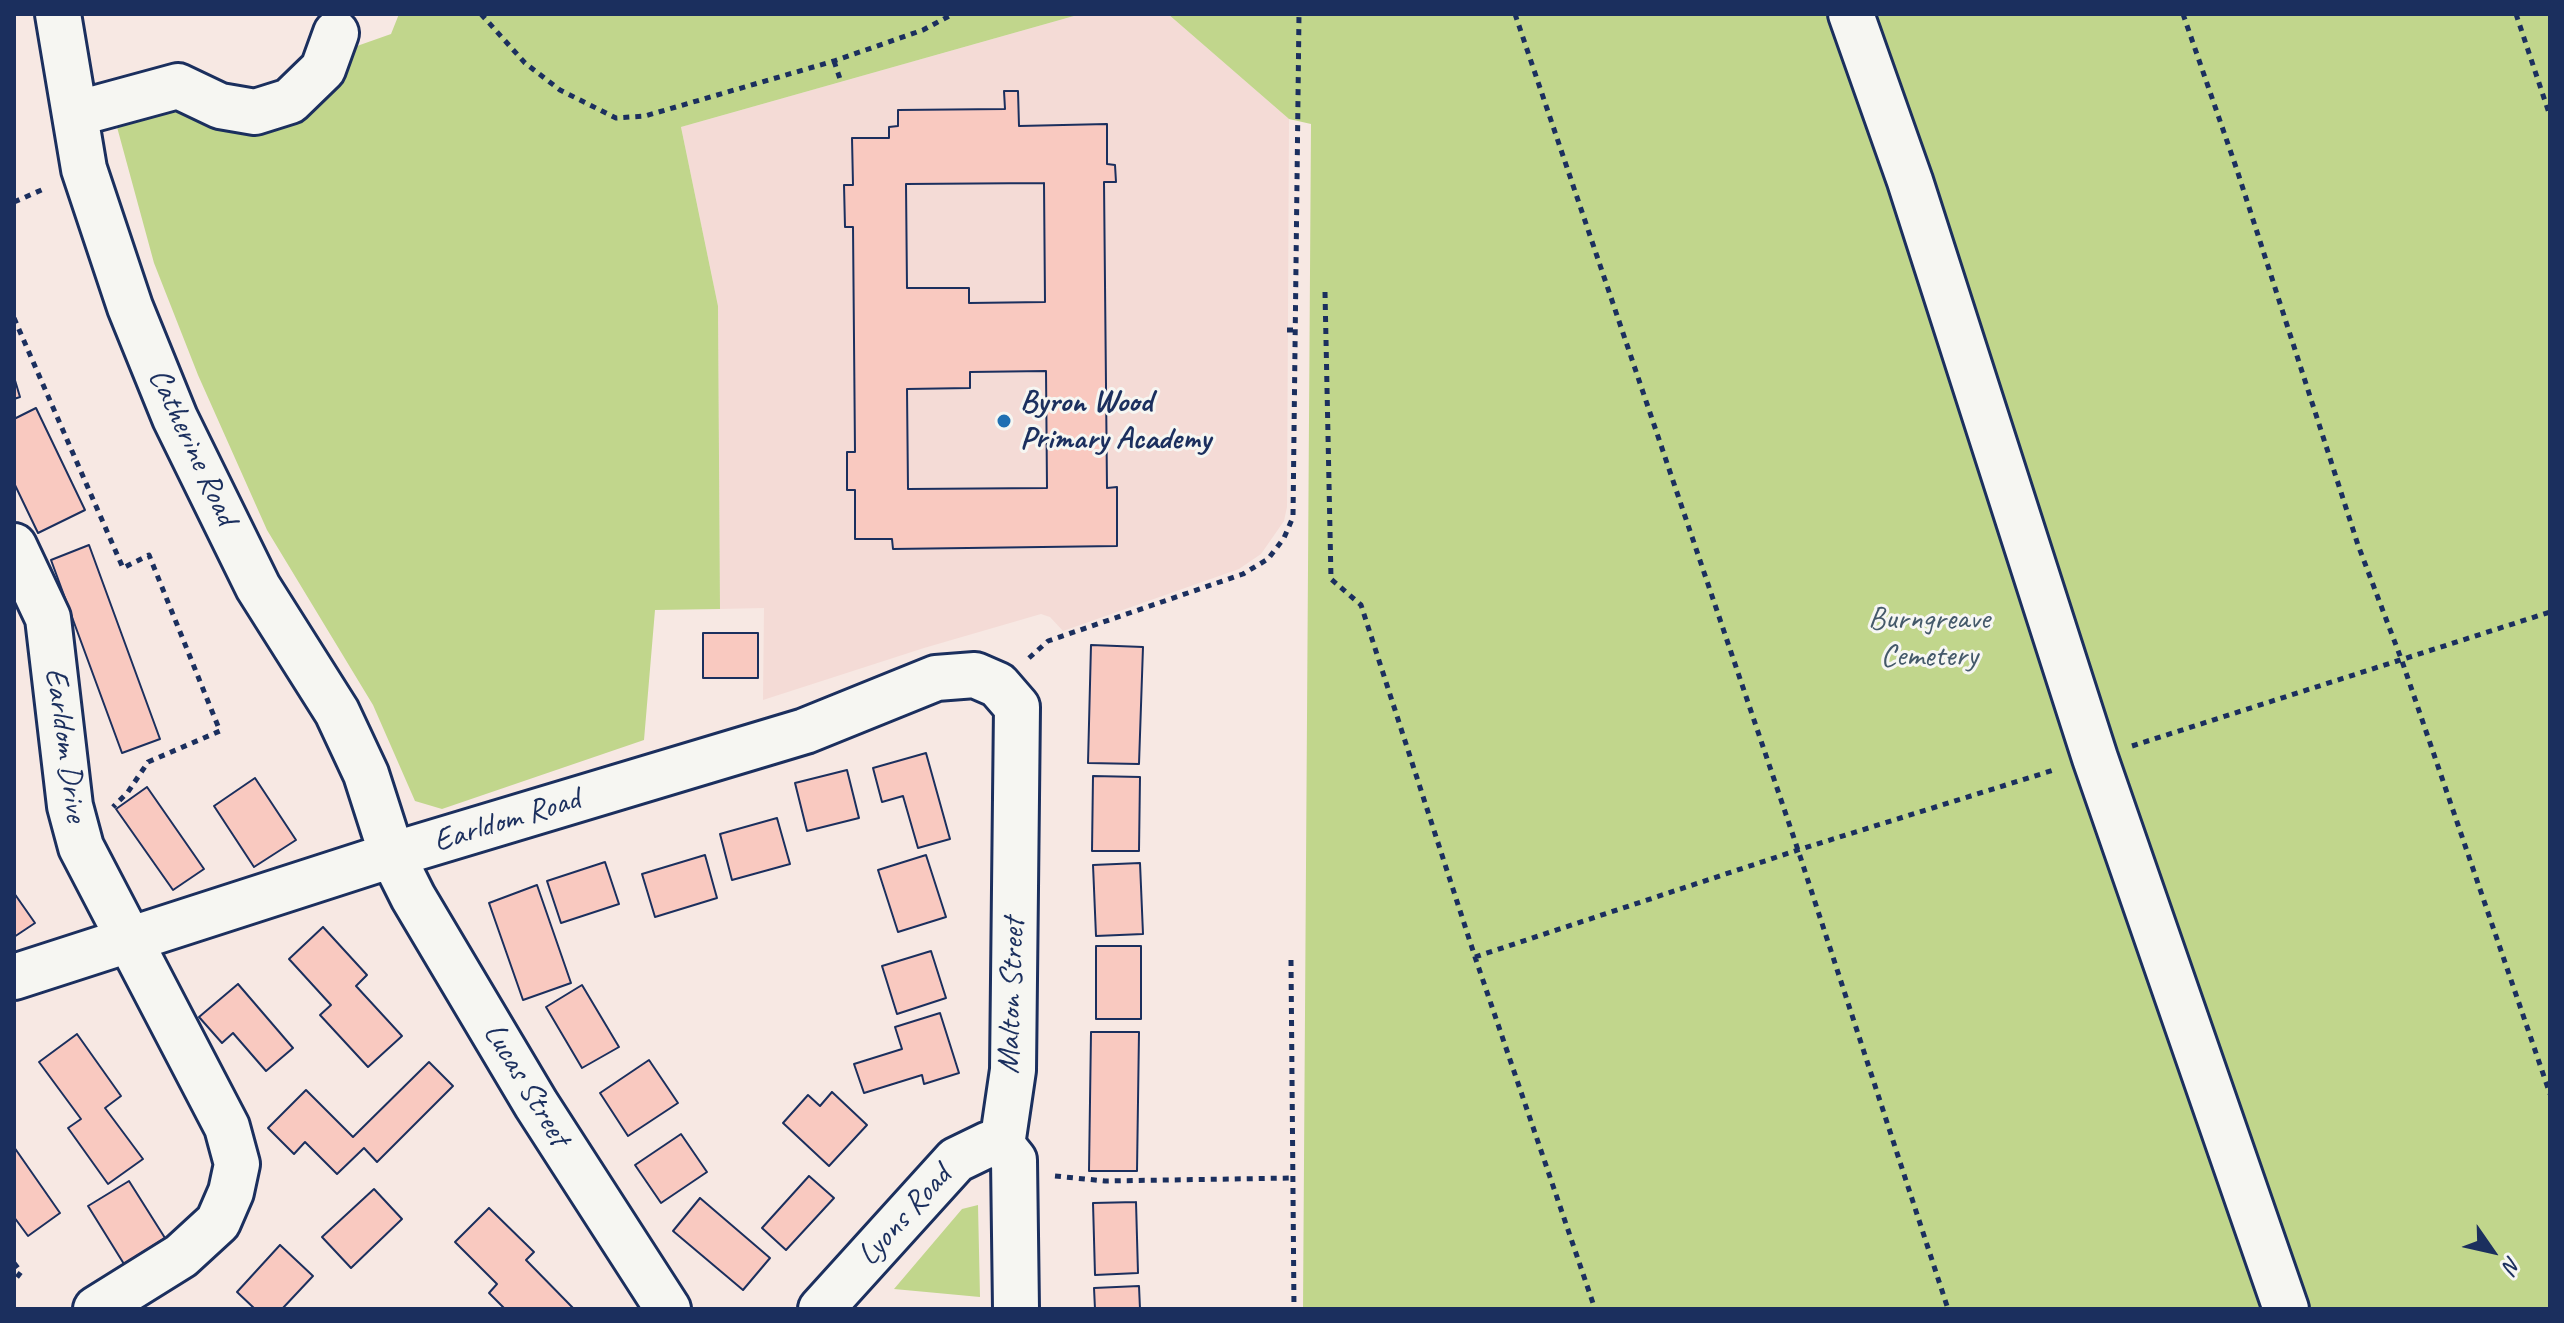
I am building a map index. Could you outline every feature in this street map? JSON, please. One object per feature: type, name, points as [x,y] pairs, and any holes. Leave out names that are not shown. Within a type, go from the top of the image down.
[{"type":"street","name":"Catherine Road","points":[[58,14],[84,169],[130,307],[175,418],[258,587],[337,712],[366,774],[392,855]]},
{"type":"street","points":[[1851,14],[1910,181],[2095,758],[2286,1309]]},
{"type":"street","points":[[75,114],[178,86],[220,106],[255,112],[290,101],[312,80],[323,69],[336,33]]},
{"type":"street","name":"Earldom Drive","points":[[14,546],[48,618],[73,817],[81,847],[227,1127],[237,1164],[231,1192],[218,1222],[181,1256],[96,1309]]},
{"type":"street","name":"Earldom Road","points":[[14,977],[392,855],[805,731],[936,678],[975,675],[998,685]]},
{"type":"street","name":"Malton Street","points":[[998,685],[1017,707],[1013,1070],[1008,1159],[1016,1309]]},
{"type":"street","name":"Lucas Street","points":[[392,855],[413,897],[536,1104],[668,1309]]},
{"type":"street","name":"Lyons Road","points":[[821,1309],[956,1160],[989,1144],[1008,1159]]},
{"type":"path","points":[[481,14],[525,63],[560,90],[616,118],[645,116],[834,61],[923,30],[953,14]]},
{"type":"path","points":[[998,685],[1048,641],[1243,574],[1268,559],[1284,538],[1293,517],[1299,14]]},
{"type":"path","points":[[1515,14],[1798,850],[1948,1309]]},
{"type":"path","points":[[2183,14],[2242,185],[2358,545],[2402,661],[2550,1094]]},
{"type":"path","points":[[2516,14],[2550,116]]},
{"type":"path","points":[[834,61],[841,82]]},
{"type":"path","points":[[1325,292],[1331,579],[1361,605],[1475,957],[1595,1309]]},
{"type":"path","points":[[14,318],[123,568],[149,555],[220,731],[148,762],[114,806],[73,817]]},
{"type":"path","points":[[1287,330],[1296,330]]},
{"type":"path","points":[[1475,957],[1798,850],[2550,612]]},
{"type":"path","points":[[1291,960],[1294,1309]]},
{"type":"path","points":[[1008,1159],[1105,1181],[1294,1178]]},
{"type":"path","points":[[14,1263],[21,1272],[14,1281]]},
{"type":"shaded area","name":"Byron Wood Primary Academy","points":[[1081,14],[1168,14],[1289,119],[1287,507],[1284,521],[1261,554],[1239,569],[1063,631],[1050,617],[1041,614],[763,700],[764,608],[720,609],[718,306],[681,127]]},
{"type":"green space","points":[[399,14],[1081,14],[681,127],[718,306],[720,609],[655,610],[644,740],[442,809],[415,801],[373,705],[267,530],[198,375],[154,263],[114,116],[184,98],[222,119],[340,52],[391,34]]},
{"type":"green space","name":"Burngreave Cemetery","points":[[1168,14],[2550,14],[2550,1309],[1303,1309],[1311,124],[1289,119]]},
{"type":"green space","points":[[978,1205],[980,1297],[894,1289],[962,1209]]},
{"type":"building","points":[[1004,91],[1018,91],[1019,126],[1107,124],[1107,164],[1115,165],[1116,182],[1104,182],[1107,488],[1117,487],[1117,546],[893,549],[892,539],[855,539],[855,490],[847,490],[847,452],[855,452],[853,227],[845,227],[844,185],[853,185],[852,138],[889,138],[889,127],[898,126],[898,110],[1005,109]],"holes":[[[1044,183],[1045,302],[969,303],[969,288],[907,288],[906,184]],[[1046,371],[1047,488],[908,489],[907,389],[970,388],[970,372]]]},
{"type":"building","points":[[14,377],[20,397],[14,399]]},
{"type":"building","points":[[36,408],[85,510],[38,533],[14,483],[14,419]]},
{"type":"building","points":[[89,545],[160,739],[122,753],[51,560]]},
{"type":"building","points":[[703,633],[758,633],[758,678],[703,678]]},
{"type":"building","points":[[1091,645],[1143,647],[1139,764],[1088,763]]},
{"type":"building","points":[[926,753],[950,839],[918,848],[903,796],[882,802],[873,768]]},
{"type":"building","points":[[847,770],[859,818],[807,831],[795,783]]},
{"type":"building","points":[[1093,776],[1140,777],[1139,851],[1092,851]]},
{"type":"building","points":[[255,778],[296,840],[254,867],[214,806]]},
{"type":"building","points":[[147,787],[204,869],[173,890],[116,809]]},
{"type":"building","points":[[777,818],[790,864],[732,880],[720,834]]},
{"type":"building","points":[[705,855],[717,898],[655,917],[642,874]]},
{"type":"building","points":[[926,855],[946,917],[898,932],[878,870]]},
{"type":"building","points":[[605,862],[619,904],[561,923],[547,881]]},
{"type":"building","points":[[1140,863],[1143,934],[1096,936],[1093,865]]},
{"type":"building","points":[[537,885],[571,983],[523,1000],[489,903]]},
{"type":"building","points":[[14,893],[35,923],[14,937]]},
{"type":"building","points":[[323,927],[367,975],[356,986],[402,1036],[368,1067],[320,1015],[331,1005],[289,959]]},
{"type":"building","points":[[1096,946],[1141,946],[1141,1019],[1096,1019]]},
{"type":"building","points":[[931,951],[946,998],[897,1014],[882,966]]},
{"type":"building","points":[[238,984],[293,1048],[266,1071],[233,1033],[222,1043],[199,1017]]},
{"type":"building","points":[[582,985],[619,1047],[582,1068],[546,1007]]},
{"type":"building","points":[[940,1013],[959,1073],[924,1084],[922,1075],[864,1093],[854,1064],[902,1049],[895,1027]]},
{"type":"building","points":[[1091,1032],[1139,1032],[1137,1171],[1089,1171]]},
{"type":"building","points":[[77,1034],[121,1096],[105,1108],[143,1159],[108,1184],[68,1128],[81,1119],[39,1062]]},
{"type":"building","points":[[649,1060],[678,1103],[628,1136],[600,1093]]},
{"type":"building","points":[[429,1062],[453,1086],[377,1162],[364,1148],[337,1174],[305,1142],[294,1154],[268,1128],[306,1090],[353,1137]]},
{"type":"building","points":[[832,1092],[867,1125],[829,1166],[783,1123],[808,1095],[820,1106]]},
{"type":"building","points":[[681,1134],[707,1172],[661,1203],[635,1165]]},
{"type":"building","points":[[14,1147],[60,1213],[28,1236],[14,1217]]},
{"type":"building","points":[[809,1176],[834,1198],[786,1250],[762,1228]]},
{"type":"building","points":[[129,1181],[165,1238],[124,1264],[88,1206]]},
{"type":"building","points":[[374,1189],[402,1219],[351,1268],[322,1237]]},
{"type":"building","points":[[700,1198],[770,1258],[743,1290],[673,1231]]},
{"type":"building","points":[[1136,1202],[1138,1273],[1095,1275],[1093,1203]]},
{"type":"building","points":[[489,1208],[534,1252],[526,1260],[574,1309],[505,1309],[489,1293],[497,1284],[455,1242]]},
{"type":"building","points":[[280,1245],[313,1276],[282,1309],[255,1309],[237,1292]]},
{"type":"building","points":[[1139,1286],[1140,1309],[1095,1309],[1094,1288]]},
{"type":"place","name":"Byron Wood Primary Academy","points":[[1004,421]]}]
